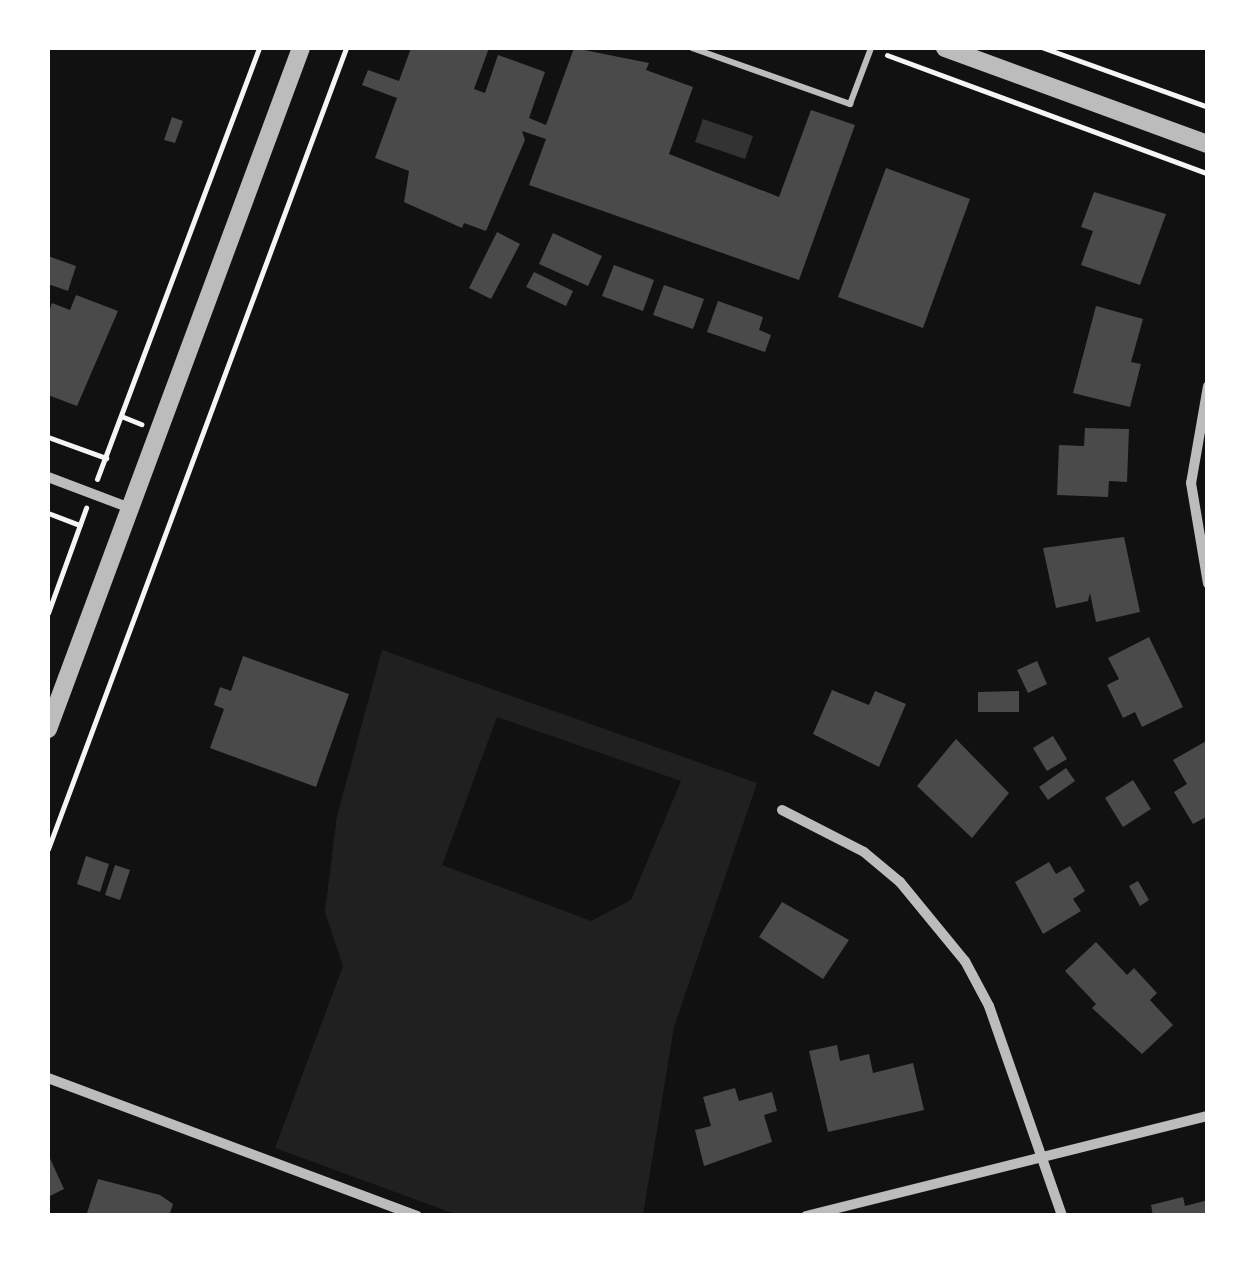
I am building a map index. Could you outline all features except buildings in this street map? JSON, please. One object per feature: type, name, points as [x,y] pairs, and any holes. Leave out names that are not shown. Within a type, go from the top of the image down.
[{"type":"street","points":[[48,729],[301,48]]},
{"type":"street","points":[[945,48],[1208,144]]},
{"type":"street","points":[[1208,386],[1191,483],[1208,584]]},
{"type":"street","points":[[48,478],[130,508]]},
{"type":"street","points":[[782,810],[864,852],[936,920],[989,1006],[1062,1216]]},
{"type":"street","points":[[48,1078],[417,1216]]},
{"type":"street","points":[[806,1216],[1208,1116]]},
{"type":"lane","points":[[692,48],[850,104],[871,48]]},
{"type":"path","points":[[48,613],[258,48]]},
{"type":"path","points":[[48,849],[346,48]]},
{"type":"path","points":[[871,48],[1208,174]]},
{"type":"path","points":[[1044,48],[1208,107]]},
{"type":"path","points":[[48,437],[106,458]]},
{"type":"path","points":[[48,513],[80,525]]},
{"type":"shaded area","points":[[703,119],[753,136],[745,159],[695,142]]},
{"type":"shaded area","points":[[382,650],[757,783],[674,1027],[643,1215],[458,1215],[275,1148],[343,966],[325,912],[337,816]],"holes":[[[497,717],[681,781],[631,900],[591,921],[442,865]]]}]
